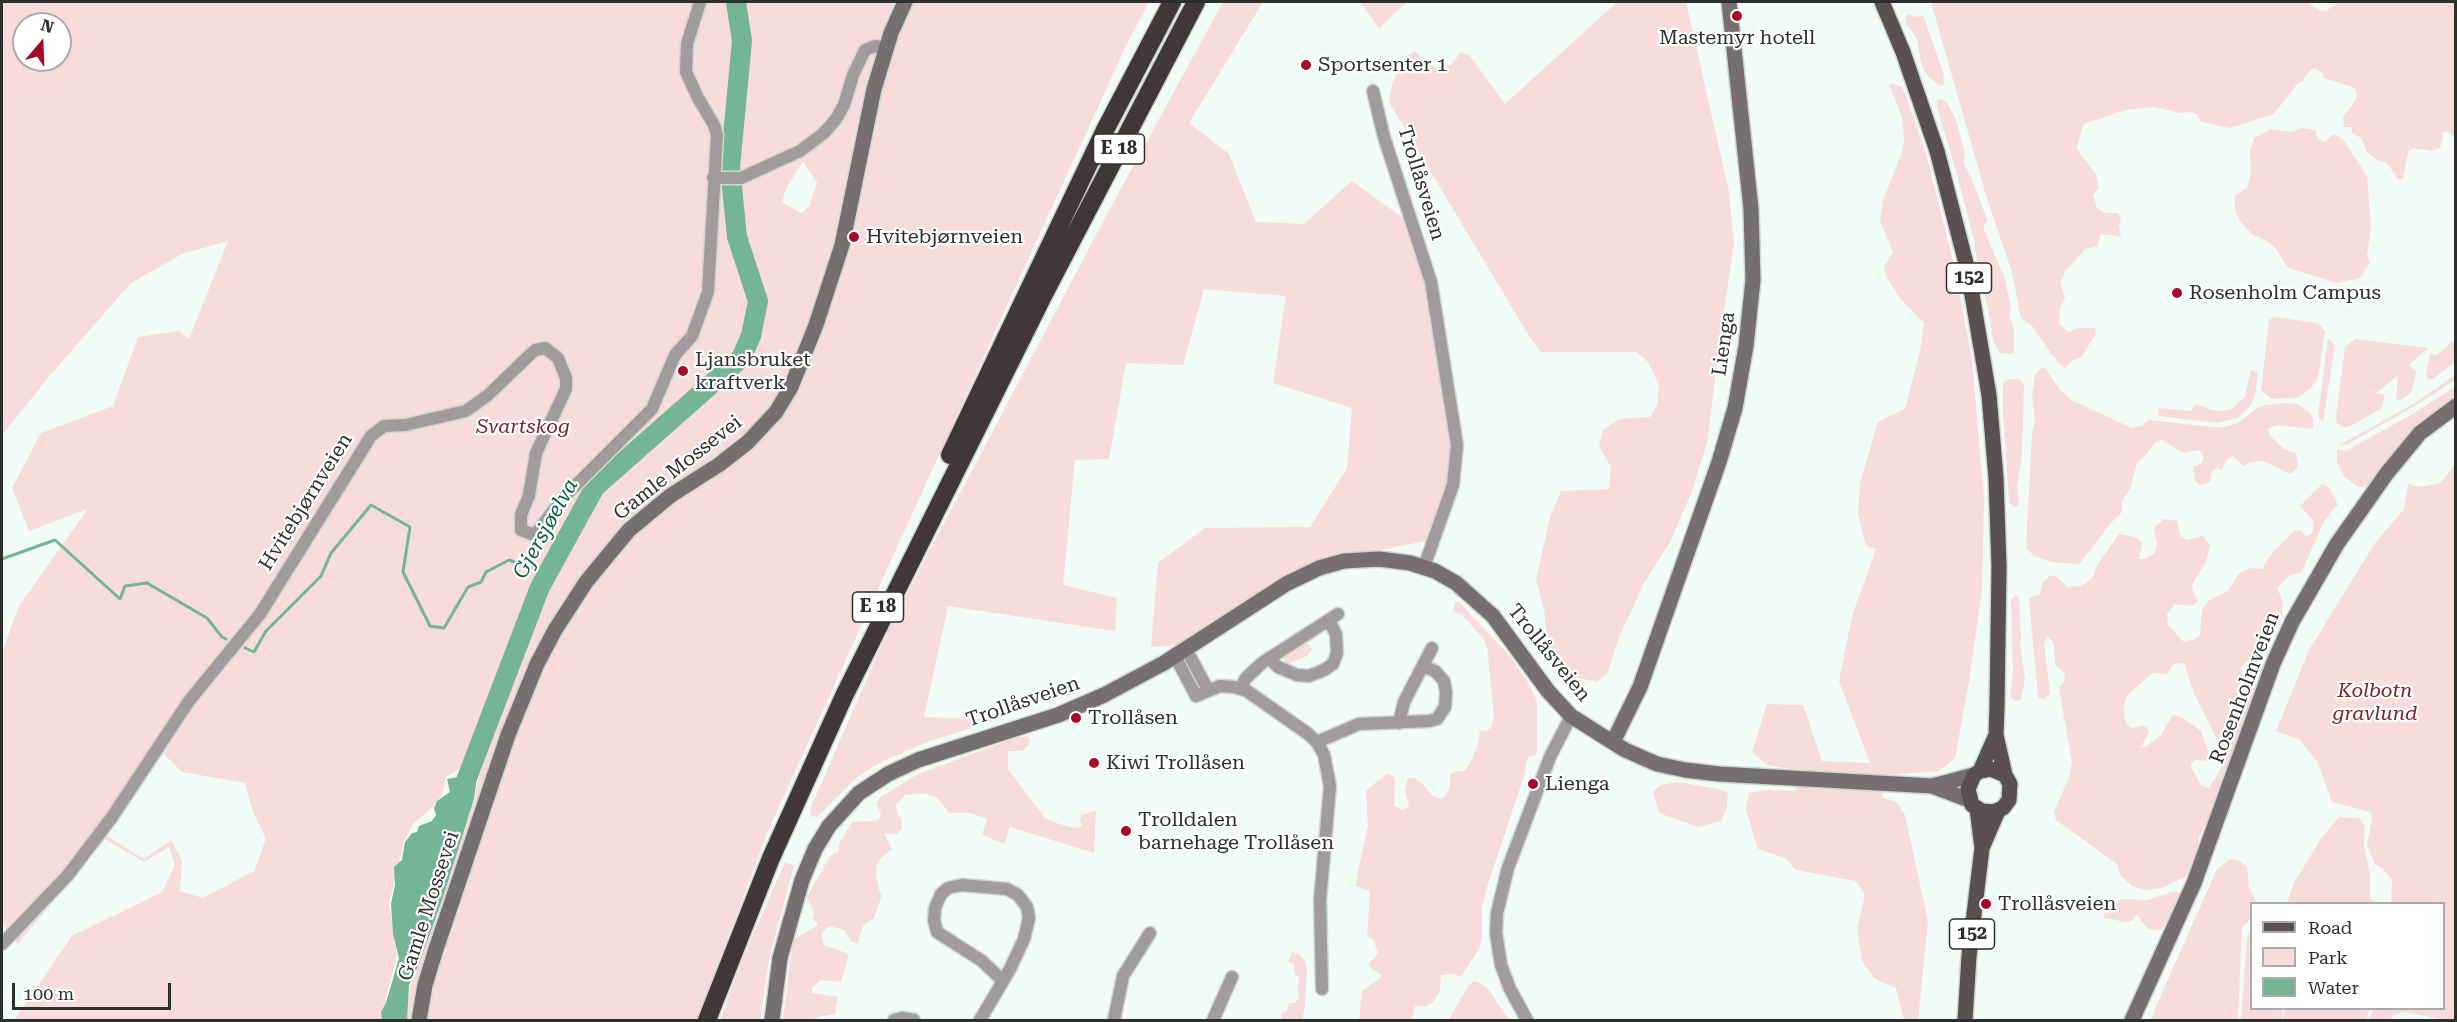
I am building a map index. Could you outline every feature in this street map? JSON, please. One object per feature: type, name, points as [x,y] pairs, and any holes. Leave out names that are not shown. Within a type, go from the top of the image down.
[{"type":"highway","name":"E 18","points":[[698,1020],[764,855],[836,693],[1104,132],[1172,2]]},
{"type":"highway","name":"E 18","points":[[707,1020],[771,858],[844,696],[1037,306],[1196,2]]},
{"type":"main road","name":"152","points":[[1882,2],[1903,52],[1937,150],[1968,271],[1989,395],[1997,502],[1999,614],[1996,735],[2011,795],[1998,811],[1982,848],[1969,956],[1965,1020]]},
{"type":"main road","name":"152","points":[[1982,848],[1968,789],[1996,735]]},
{"type":"main road","points":[[1977,773],[1990,769],[2005,775]]},
{"type":"main road","points":[[1973,804],[1987,812],[1998,811]]},
{"type":"street","points":[[700,2],[687,44],[686,72],[714,125],[717,135],[719,178],[741,178],[800,151],[824,133],[844,105],[853,75],[865,50],[875,46],[886,48]]},
{"type":"street","name":"Gamle Mossevei","points":[[419,1020],[425,985],[435,952],[501,755],[522,700],[555,630],[585,582],[618,542],[670,496],[720,464],[748,442],[776,412],[791,387],[816,325],[845,233],[870,107],[886,48],[905,2]]},
{"type":"street","name":"Lienga","points":[[1612,742],[1640,687],[1715,473],[1733,414],[1746,346],[1753,280],[1751,209],[1729,2]]},
{"type":"street","name":"Trollåsveien","points":[[1373,92],[1384,137],[1431,282],[1457,445],[1453,485],[1424,567]]},
{"type":"street","name":"Hvitebjørnveien","points":[[2,944],[68,874],[112,817],[189,701],[260,614],[371,436],[384,426],[405,425],[466,411],[488,395],[535,350],[545,348],[558,358],[566,378],[566,389],[536,453],[529,495],[521,515],[521,530],[532,534],[537,532],[563,498],[652,409],[675,356],[692,336],[708,292],[719,178]]},
{"type":"street","name":"Rosenholmveien","points":[[2132,1020],[2194,883],[2270,672],[2292,622],[2337,544],[2386,473],[2420,433],[2456,406]]},
{"type":"street","name":"Trollåsveien","points":[[772,1020],[780,958],[802,880],[815,849],[829,826],[859,793],[888,774],[918,760],[1076,708],[1134,680],[1286,584],[1319,568],[1344,561],[1373,559],[1399,561],[1424,567],[1456,583],[1485,607],[1556,701],[1571,716],[1643,759],[1678,769],[1719,774],[1932,786],[1977,773]]},
{"type":"street","points":[[1240,689],[1250,674],[1269,658],[1334,617],[1337,653],[1333,664],[1324,670],[1309,676],[1297,675],[1278,667],[1269,658]]},
{"type":"street","points":[[1399,723],[1404,702],[1432,648]]},
{"type":"street","points":[[1180,652],[1202,693],[1220,686],[1240,689],[1268,704],[1317,742],[1327,763],[1330,786],[1320,900],[1322,989]]},
{"type":"street","points":[[1317,742],[1359,724],[1433,720],[1444,711],[1446,693],[1444,681],[1435,671],[1423,666]]},
{"type":"street","points":[[1527,1020],[1509,988],[1501,965],[1497,913],[1508,868],[1550,756],[1571,716]]},
{"type":"street","name":"Trollåsveien","points":[[1932,786],[1973,804]]},
{"type":"street","points":[[980,1020],[1003,981],[1026,932],[1029,913],[1025,903],[1016,893],[1001,888],[962,885],[948,888],[941,894],[935,908],[934,920],[937,932],[982,961],[1003,981]]},
{"type":"street","points":[[1114,1020],[1123,976],[1149,933]]},
{"type":"street","points":[[1213,1020],[1232,977]]},
{"type":"street","points":[[894,1020],[902,1018],[914,1020]]},
{"type":"green space","name":"Svartskog","points":[[2,2],[1149,2],[1126,46],[768,831],[697,1020],[404,1020],[411,983],[475,798],[480,768],[464,765],[446,777],[442,795],[430,810],[414,822],[404,842],[389,904],[397,956],[385,1002],[386,1020],[14,1020],[72,936],[162,892],[175,865],[169,847],[144,862],[105,839],[18,944],[2,922],[2,652],[19,606],[88,509],[29,531],[12,488],[41,433],[113,406],[138,337],[179,331],[189,339],[228,241],[182,254],[131,283],[52,373],[2,435]],"holes":[[[803,162],[817,182],[810,205],[802,213],[782,203],[786,188]],[[163,753],[182,772],[245,783],[253,812],[266,839],[254,871],[203,898],[180,891],[182,860],[171,840],[144,859],[107,836]]]},
{"type":"green space","points":[[1223,2],[1263,2],[1189,123],[1229,154],[1256,222],[1304,224],[1352,181],[1406,220],[1434,294],[1455,473],[1430,540],[1308,565],[1185,645],[1151,647],[1158,563],[1205,528],[1310,527],[1347,468],[1352,408],[1273,383],[1286,296],[1204,289],[1183,365],[1126,363],[1109,459],[1075,460],[1063,585],[1117,598],[1115,631],[948,606],[924,717],[997,720],[930,741],[881,762],[856,778],[817,817],[811,816],[810,809],[890,626],[1106,216]]},
{"type":"green space","points":[[1360,2],[1407,2],[1379,28]]},
{"type":"green space","points":[[1617,2],[1686,2],[1729,192],[1734,243],[1707,443],[1691,494],[1670,542],[1645,581],[1619,637],[1607,674],[1597,682],[1575,677],[1557,666],[1549,655],[1544,609],[1536,580],[1550,517],[1561,491],[1609,489],[1611,467],[1599,446],[1603,430],[1619,419],[1650,417],[1657,405],[1659,385],[1648,362],[1636,352],[1541,352],[1529,336],[1389,102],[1392,84],[1405,57],[1415,51],[1429,65],[1440,68],[1451,65],[1461,52],[1470,56],[1505,104]]},
{"type":"green space","points":[[1931,2],[2307,2],[2319,10],[2326,11],[2339,2],[2455,2],[2455,137],[2447,131],[2442,133],[2440,148],[2432,151],[2412,148],[2408,152],[2403,179],[2398,179],[2387,163],[2379,161],[2367,152],[2361,138],[2352,133],[2352,127],[2344,127],[2343,117],[2357,98],[2355,88],[2324,78],[2322,73],[2314,68],[2309,71],[2303,81],[2298,83],[2274,114],[2230,128],[2201,122],[2197,114],[2192,112],[2181,113],[2154,107],[2126,110],[2084,124],[2076,148],[2096,174],[2099,188],[2093,195],[2097,208],[2105,213],[2117,213],[2121,218],[2119,225],[2121,237],[2101,234],[2097,246],[2085,249],[2065,272],[2060,282],[2065,298],[2060,308],[2059,324],[2069,332],[2080,328],[2095,328],[2096,334],[2082,356],[2072,361],[2065,369],[2052,355],[2033,327],[2021,318],[2012,272],[1987,199]]},
{"type":"green space","points":[[1908,14],[1915,17],[1923,15],[1943,72],[1944,85],[1939,86],[1926,74],[1921,63],[1917,39],[1906,23],[1905,18]]},
{"type":"green space","points":[[1892,83],[1902,87],[1908,101],[1927,157],[1953,261],[1972,359],[1984,499],[1982,591],[1955,758],[1939,771],[1885,775],[1882,797],[1896,802],[1905,815],[1928,922],[1918,1020],[1904,1020],[1896,988],[1874,978],[1862,961],[1857,929],[1865,895],[1856,881],[1796,870],[1785,858],[1758,849],[1746,810],[1749,793],[1764,790],[1796,791],[1796,770],[1767,765],[1752,752],[1767,704],[1803,705],[1822,761],[1870,763],[1839,681],[1852,616],[1876,549],[1866,545],[1858,514],[1860,483],[1878,422],[1905,409],[1920,352],[1924,323],[1899,297],[1885,275],[1884,267],[1893,252],[1880,221],[1883,200],[1903,150],[1904,139],[1902,117],[1889,85]]},
{"type":"green space","points":[[1937,100],[1947,102],[1956,120],[1965,154],[1964,164],[1988,222],[1984,224],[1984,230],[2005,279],[2011,309],[2009,315],[2014,328],[2014,350],[2011,354],[2000,353],[1993,340],[1974,240],[1937,107]]},
{"type":"green space","points":[[2301,128],[2315,130],[2318,140],[2325,142],[2334,134],[2343,139],[2367,176],[2371,227],[2367,256],[2370,263],[2360,278],[2337,283],[2288,268],[2275,248],[2267,241],[2252,234],[2240,221],[2235,209],[2235,195],[2247,188],[2251,172],[2250,151],[2254,138],[2270,129],[2292,132]]},
{"type":"green space","points":[[2274,317],[2318,323],[2325,331],[2318,378],[2311,388],[2298,398],[2272,399],[2261,390],[2269,320]]},
{"type":"green space","points":[[2328,338],[2335,345],[2323,423],[2318,416]]},
{"type":"green space","points":[[2355,339],[2428,348],[2409,365],[2416,372],[2412,392],[2401,400],[2396,399],[2398,375],[2378,392],[2369,391],[2385,395],[2381,409],[2348,427],[2343,427],[2337,424],[2336,417],[2345,347]]},
{"type":"green space","points":[[2453,341],[2455,362],[2433,379],[2428,379],[2426,375],[2430,354],[2437,355]]},
{"type":"green space","points":[[2041,368],[2045,368],[2060,390],[2071,400],[2132,428],[2141,426],[2149,420],[2225,427],[2238,423],[2260,406],[2282,403],[2298,404],[2308,411],[2313,418],[2313,429],[2277,425],[2268,429],[2270,436],[2284,449],[2296,453],[2298,467],[2291,474],[2264,461],[2252,462],[2244,466],[2233,456],[2226,460],[2222,470],[2217,468],[2212,471],[2210,482],[2200,485],[2195,480],[2193,467],[2201,463],[2204,458],[2200,450],[2183,453],[2162,440],[2155,443],[2137,463],[2130,489],[2122,501],[2122,512],[2079,564],[2052,562],[2034,556],[2026,548],[2032,432],[2035,420],[2032,393],[2035,375]]},
{"type":"green space","points":[[2251,370],[2258,373],[2255,395],[2250,406],[2238,418],[2217,423],[2158,416],[2159,408],[2191,411],[2196,404],[2216,411],[2230,410],[2245,397]]},
{"type":"green space","points":[[2455,375],[2455,380],[2416,405],[2346,445],[2340,445],[2415,403]]},
{"type":"green space","points":[[2009,379],[2020,379],[2024,386],[2022,454],[2017,487],[2019,505],[2014,507],[2009,503],[2003,412],[2003,386],[2004,382]]},
{"type":"green space","points":[[2455,387],[2455,400],[2372,482],[2364,487],[2358,487],[2343,475],[2337,462],[2337,449],[2346,451]]},
{"type":"green space","name":"Kolbotn gravlund","points":[[2455,465],[2455,1020],[2442,1020],[2402,1012],[2394,1015],[2391,1020],[2368,1020],[2373,1010],[2445,1010],[2445,902],[2391,902],[2392,880],[2383,869],[2375,864],[2367,846],[2371,812],[2332,802],[2318,763],[2300,740],[2276,731],[2309,650],[2375,543],[2404,509],[2408,484],[2420,487],[2440,483]]},
{"type":"green space","points":[[2322,484],[2329,487],[2338,505],[2323,524],[2301,573],[2290,575],[2277,588],[2283,602],[2282,616],[2276,628],[2262,635],[2252,656],[2241,667],[2243,682],[2253,684],[2258,693],[2221,792],[2199,837],[2196,862],[2185,877],[2161,888],[2146,890],[2132,886],[2120,875],[2117,864],[2056,820],[2054,812],[2070,775],[2072,761],[2059,689],[2064,682],[2065,674],[2055,665],[2054,644],[2048,636],[2044,644],[2050,694],[2043,699],[2038,697],[2029,598],[2040,594],[2042,584],[2049,576],[2055,576],[2068,587],[2081,586],[2092,578],[2098,564],[2119,534],[2135,537],[2142,542],[2139,559],[2144,559],[2155,553],[2157,543],[2154,528],[2164,519],[2177,521],[2180,536],[2187,540],[2203,536],[2210,545],[2206,562],[2192,584],[2198,601],[2192,606],[2175,604],[2167,614],[2168,625],[2184,642],[2193,640],[2200,636],[2202,610],[2209,600],[2229,590],[2238,574],[2251,568],[2262,569],[2273,552],[2294,531],[2301,530],[2306,537],[2312,533],[2314,522],[2300,506]],"holes":[[[2184,663],[2194,693],[2221,745],[2228,748],[2220,770],[2209,788],[2201,785],[2191,767],[2191,763],[2195,760],[2209,761],[2201,731],[2183,718],[2173,715],[2160,736],[2144,748],[2141,747],[2149,732],[2148,728],[2143,726],[2132,728],[2125,720],[2124,705],[2127,696],[2152,673],[2167,674],[2174,664]]]},
{"type":"green space","points":[[2016,595],[2019,597],[2020,646],[2025,679],[2021,699],[2017,701],[2010,695],[2013,674],[2011,600]]},
{"type":"green space","points":[[1458,601],[1510,656],[1527,681],[1537,701],[1537,755],[1528,757],[1525,773],[1487,887],[1482,908],[1482,939],[1479,949],[1461,977],[1452,974],[1441,975],[1440,991],[1433,1002],[1425,1007],[1415,1006],[1412,1020],[1359,1020],[1362,991],[1381,975],[1368,966],[1378,953],[1373,939],[1367,936],[1370,892],[1356,886],[1368,826],[1366,790],[1387,774],[1393,775],[1395,781],[1394,806],[1403,810],[1409,806],[1405,790],[1408,778],[1414,778],[1426,787],[1432,796],[1441,799],[1446,795],[1450,786],[1450,774],[1465,771],[1478,745],[1480,730],[1486,731],[1491,728],[1494,716],[1487,647],[1483,638],[1461,614],[1453,612],[1455,603]]},
{"type":"green space","points":[[1307,643],[1312,649],[1307,656],[1287,664],[1282,656]]},
{"type":"green space","points":[[1027,736],[1030,739],[1029,744],[1022,751],[1008,751],[1008,769],[1045,818],[1075,828],[1082,826],[1080,819],[1082,815],[1096,810],[1094,853],[1010,827],[1004,844],[982,835],[987,819],[970,813],[949,813],[938,798],[924,793],[905,795],[896,805],[902,828],[897,834],[884,833],[892,849],[881,858],[877,865],[876,875],[882,895],[874,918],[863,925],[858,943],[852,942],[844,930],[833,927],[828,927],[821,933],[824,945],[849,954],[841,982],[821,980],[812,988],[812,993],[838,997],[835,1014],[817,1017],[815,1020],[783,1020],[793,940],[817,926],[817,922],[812,919],[814,912],[807,897],[830,856],[838,852],[839,844],[852,822],[876,821],[880,818],[881,812],[876,805],[879,798],[918,774],[1015,738]]},
{"type":"green space","points":[[1677,782],[1724,790],[1728,793],[1727,807],[1721,821],[1698,827],[1659,813],[1653,792],[1660,785]]},
{"type":"green space","points":[[2339,817],[2359,818],[2365,826],[2364,845],[2370,874],[2370,899],[2376,902],[2287,902],[2294,883],[2320,840]]},
{"type":"green space","points":[[2230,859],[2238,860],[2247,867],[2249,887],[2256,901],[2260,902],[2250,902],[2250,919],[2242,928],[2238,1020],[2150,1020],[2217,869]]},
{"type":"green space","points":[[785,862],[794,866],[769,959],[760,1020],[720,1020],[743,958]]},
{"type":"green space","points":[[2175,891],[2180,893],[2182,899],[2172,908],[2161,930],[2149,929],[2137,914],[2131,921],[2126,922],[2104,918],[2105,907],[2112,902],[2123,899],[2147,900]]},
{"type":"green space","points":[[2250,930],[2250,1010],[2282,1010],[2282,1020],[2241,1020],[2247,938]]},
{"type":"green space","points":[[1292,952],[1304,959],[1307,969],[1305,1006],[1302,1020],[1281,1020],[1282,1013],[1287,1010],[1289,1003],[1295,1003],[1299,998],[1297,988],[1300,978],[1295,974],[1294,963],[1288,962]]},
{"type":"green space","points":[[1474,981],[1487,987],[1509,1020],[1448,1020],[1469,985]]},
{"type":"green space","points":[[2284,1010],[2370,1010],[2365,1020],[2283,1020]]},
{"type":"water","points":[[471,766],[478,770],[474,799],[443,897],[409,985],[407,1020],[382,1020],[381,1012],[386,1003],[399,958],[393,934],[391,904],[395,885],[394,867],[402,860],[405,842],[412,833],[417,832],[419,826],[432,821],[436,815],[434,808],[437,801],[450,792],[447,779],[459,777]]},
{"type":"waterway","name":"Gjersjøelva","points":[[462,791],[540,587],[595,487],[741,358],[751,336],[758,301],[737,237],[730,167],[742,41],[736,2]]},
{"type":"waterway","points":[[245,648],[254,652],[266,631],[321,576],[331,553],[371,505],[410,527],[403,572],[430,626],[444,628],[468,587],[481,582],[486,572],[509,560],[547,574]]},
{"type":"waterway","points":[[2,559],[55,540],[120,599],[125,586],[147,583],[207,618],[226,639]]},
{"type":"place","name":"Mastemyr hotell","points":[[1737,16]]},
{"type":"place","name":"Sportsenter 1","points":[[1306,65]]},
{"type":"place","name":"Hvitebjørnveien","points":[[854,237]]},
{"type":"place","name":"Rosenholm Campus","points":[[2177,293]]},
{"type":"place","name":"Ljansbruket kraftverk","points":[[683,371]]},
{"type":"place","name":"Trollåsen","points":[[1076,718]]},
{"type":"place","name":"Kiwi Trollåsen","points":[[1094,763]]},
{"type":"place","name":"Lienga","points":[[1533,784]]},
{"type":"place","name":"Trolldalen barnehage Trollåsen","points":[[1126,831]]},
{"type":"place","name":"Trollåsveien","points":[[1986,904]]}]
